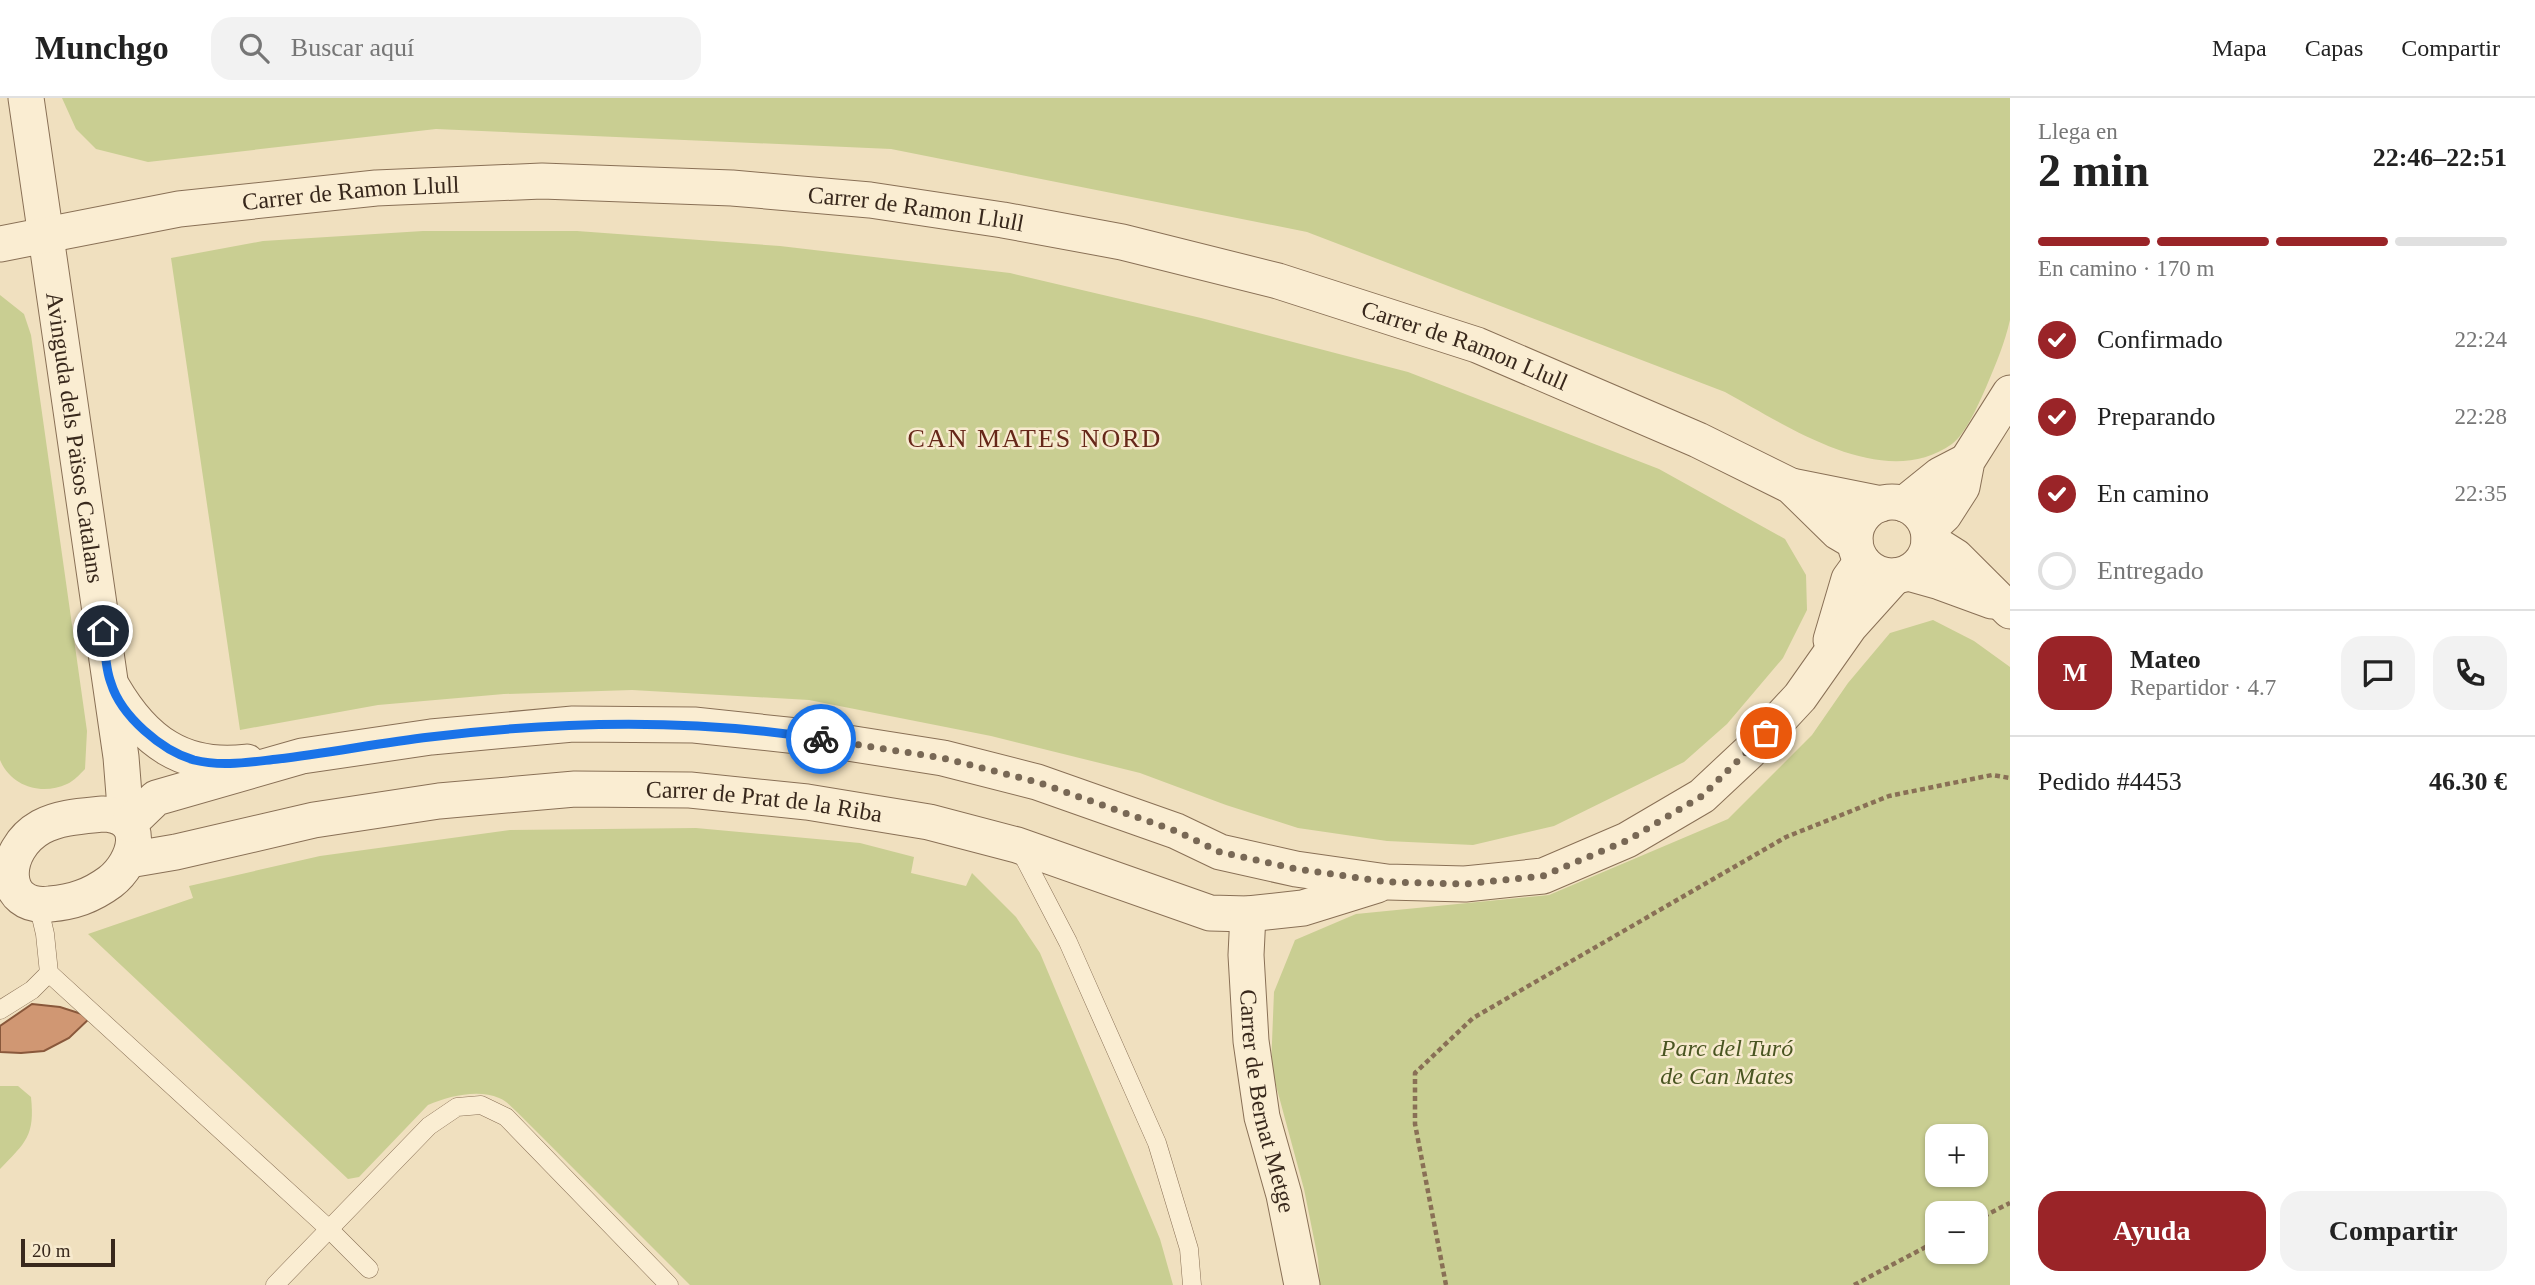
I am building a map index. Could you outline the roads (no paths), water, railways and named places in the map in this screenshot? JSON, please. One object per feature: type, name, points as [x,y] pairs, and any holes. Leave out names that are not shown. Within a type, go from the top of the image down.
[{"type":"street","name":"Avinguda dels Països Catalans","points":[[26,98],[111,684],[128,822]]},
{"type":"street","name":"Carrer de Ramon Llull","points":[[0,244],[179,209],[376,188],[542,181],[732,188],[883,202],[1122,242],[1278,281],[1477,345],[1698,439],[1791,486],[1892,503]]},
{"type":"street","points":[[1901,574],[1923,560],[1929,535],[1962,487],[1967,461],[2010,393]]},
{"type":"street","points":[[1967,461],[1892,503],[1864,514],[1855,532],[1858,552],[1871,570],[1882,575],[1901,574],[1940,582],[2006,608]]},
{"type":"street","name":"Carrer de Ramon Llull","points":[[1791,486],[1858,552]]},
{"type":"street","points":[[1892,503],[1915,509],[1923,518],[1929,535],[2006,608]]},
{"type":"street","name":"Carrer de Prat de la Riba","points":[[1824,663],[1858,552]]},
{"type":"street","name":"Carrer de Prat de la Riba","points":[[128,822],[156,798],[302,756],[431,737],[573,724],[694,725],[802,736],[956,761],[1037,782],[1176,831],[1220,852],[1296,869],[1388,882],[1465,884],[1543,876],[1628,840],[1702,796],[1749,752],[1800,697],[1850,626],[1901,574]]},
{"type":"street","points":[[111,684],[125,708],[151,737],[192,760],[234,764],[302,756]]},
{"type":"street","name":"Carrer de Prat de la Riba","points":[[129,860],[176,852],[314,820],[439,801],[575,789],[690,790],[807,803],[929,822],[1017,845],[1210,912],[1248,914],[1303,908],[1388,882]]},
{"type":"street","points":[[0,822],[7,861],[5,881],[19,904],[71,902],[93,894],[121,872],[133,849],[133,835],[128,822],[118,815],[103,814],[58,821],[42,826],[26,837],[7,861]]},
{"type":"street","name":"Carrer de Bernat Metge","points":[[1248,914],[1246,955],[1250,1028],[1262,1117],[1284,1195],[1302,1285]]},
{"type":"lane","points":[[1017,845],[1068,942],[1157,1143],[1189,1249],[1192,1285]]},
{"type":"lane","points":[[19,904],[45,934],[49,973],[330,1229],[369,1269]]},
{"type":"lane","points":[[0,1010],[32,990],[49,973]]},
{"type":"lane","points":[[275,1285],[429,1126],[457,1107],[481,1105],[506,1117],[669,1285]]},
{"type":"district","name":"CAN MATES NORD","points":[[1035,438]]},
{"type":"park label","name":"Parc del Turó de Can Mates","points":[[1727,1062]]}]
